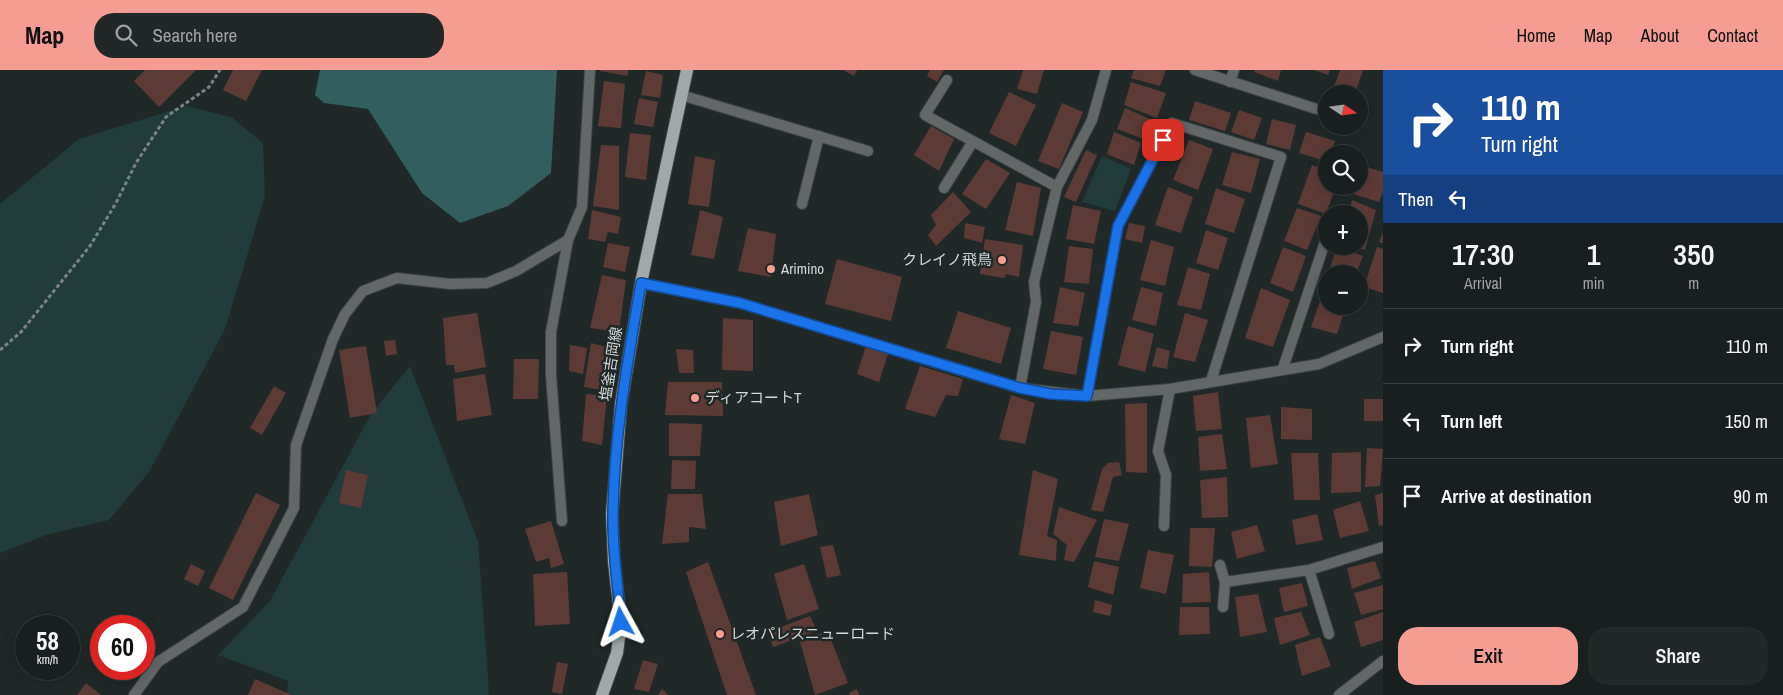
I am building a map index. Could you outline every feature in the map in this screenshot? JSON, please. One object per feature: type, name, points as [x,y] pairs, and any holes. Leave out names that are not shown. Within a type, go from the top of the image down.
[{"type":"main road","name":"塩釜吉岡線","points":[[602,695],[617,653],[621,622],[614,562],[612,514],[621,404],[641,283],[686,70]]},
{"type":"street","points":[[562,521],[551,375],[551,332],[568,240],[582,207],[590,70]]},
{"type":"street","points":[[1020,388],[1036,302],[1034,282],[1057,187],[1092,120],[1106,70]]},
{"type":"street","points":[[1195,70],[1318,110]]},
{"type":"street","points":[[1230,82],[1234,70]]},
{"type":"street","points":[[947,80],[925,115],[972,143],[1057,187]]},
{"type":"street","points":[[681,95],[868,151]]},
{"type":"street","points":[[1087,396],[1118,226],[1172,123],[1281,157],[1211,381]]},
{"type":"street","points":[[802,204],[818,136]]},
{"type":"street","points":[[944,188],[972,143]]},
{"type":"street","points":[[134,695],[158,662],[243,607],[294,508],[296,445],[333,338],[345,314],[363,291],[397,278],[450,284],[487,283],[516,272],[568,240]]},
{"type":"street","points":[[1283,368],[1321,255]]},
{"type":"street","points":[[641,283],[740,303],[1020,388],[1051,394],[1087,396],[1170,389],[1283,368],[1318,364],[1383,337]]},
{"type":"street","points":[[1164,526],[1166,475],[1158,451],[1170,389]]},
{"type":"street","points":[[1225,582],[1309,570],[1383,547]]},
{"type":"street","points":[[1220,565],[1225,582],[1223,607]]},
{"type":"street","points":[[1309,570],[1329,634]]},
{"type":"street","points":[[1339,695],[1383,661]]},
{"type":"path","points":[[0,350],[21,332],[90,246],[116,203],[136,163],[166,117],[208,87],[220,70]]},
{"type":"shaded area","points":[[320,70],[557,70],[551,173],[508,206],[460,223],[422,193],[368,109],[324,103],[315,95]]},
{"type":"shaded area","points":[[186,106],[231,117],[263,143],[265,196],[225,329],[149,472],[109,520],[49,534],[0,553],[0,204],[79,139]]},
{"type":"shaded area","points":[[1102,156],[1131,169],[1115,211],[1082,202]]},
{"type":"shaded area","points":[[410,366],[478,541],[488,695],[287,695],[288,681],[218,655],[270,601],[371,414]]},
{"type":"building","points":[[145,70],[196,70],[159,107],[134,81]]},
{"type":"building","points":[[233,70],[262,70],[246,101],[223,90]]},
{"type":"building","points":[[628,70],[628,76],[600,71]]},
{"type":"building","points":[[843,70],[857,70],[854,76]]},
{"type":"building","points":[[930,70],[944,70],[937,82],[927,76]]},
{"type":"building","points":[[1023,70],[1044,70],[1037,94],[1017,89]]},
{"type":"building","points":[[1134,70],[1166,70],[1160,86],[1131,78]]},
{"type":"building","points":[[1255,70],[1281,70],[1278,81],[1254,72]]},
{"type":"building","points":[[1314,70],[1330,70],[1328,75]]},
{"type":"building","points":[[1340,70],[1363,70],[1358,85],[1335,85]]},
{"type":"building","points":[[646,71],[663,75],[660,98],[641,95]]},
{"type":"building","points":[[604,81],[625,84],[621,128],[598,126]]},
{"type":"building","points":[[1131,82],[1166,93],[1157,118],[1124,105]]},
{"type":"building","points":[[1009,92],[1036,105],[1016,146],[989,133]]},
{"type":"building","points":[[639,98],[658,102],[653,127],[634,124]]},
{"type":"building","points":[[1195,101],[1231,113],[1225,131],[1189,120]]},
{"type":"building","points":[[1062,103],[1083,112],[1059,169],[1038,161]]},
{"type":"building","points":[[1125,108],[1154,121],[1146,140],[1117,129]]},
{"type":"building","points":[[1239,110],[1262,118],[1254,140],[1231,132]]},
{"type":"building","points":[[1272,119],[1296,125],[1290,150],[1266,144]]},
{"type":"building","points":[[931,126],[954,139],[939,171],[914,155]]},
{"type":"building","points":[[1114,132],[1141,143],[1134,165],[1107,154]]},
{"type":"building","points":[[1306,132],[1335,141],[1334,145],[1318,145],[1318,159],[1299,153]]},
{"type":"building","points":[[630,133],[651,135],[646,180],[625,177]]},
{"type":"building","points":[[1189,140],[1213,149],[1198,190],[1173,180]]},
{"type":"building","points":[[601,145],[619,146],[619,210],[593,206]]},
{"type":"building","points":[[1086,150],[1097,155],[1076,202],[1064,197]]},
{"type":"building","points":[[1232,152],[1260,159],[1251,193],[1222,185]]},
{"type":"building","points":[[695,156],[715,160],[709,207],[688,204]]},
{"type":"building","points":[[986,159],[1010,173],[986,209],[962,194]]},
{"type":"building","points":[[1312,165],[1318,167],[1318,195],[1333,195],[1329,205],[1318,205],[1318,211],[1298,204]]},
{"type":"building","points":[[1368,167],[1383,172],[1383,192],[1379,202],[1356,195],[1368,195]]},
{"type":"building","points":[[1017,182],[1041,188],[1033,236],[1005,230]]},
{"type":"building","points":[[1168,187],[1193,197],[1181,233],[1155,225]]},
{"type":"building","points":[[1216,188],[1245,199],[1234,233],[1205,224]]},
{"type":"building","points":[[953,192],[971,212],[936,246],[928,235],[936,225],[931,215]]},
{"type":"building","points":[[1352,200],[1364,205],[1351,205]]},
{"type":"building","points":[[1073,205],[1101,211],[1094,244],[1066,239]]},
{"type":"building","points":[[1368,207],[1376,210],[1368,239]]},
{"type":"building","points":[[1297,208],[1318,215],[1318,223],[1307,250],[1284,241]]},
{"type":"building","points":[[592,210],[621,217],[618,234],[608,232],[605,242],[588,239]]},
{"type":"building","points":[[700,210],[723,217],[714,259],[691,255]]},
{"type":"building","points":[[965,223],[985,227],[982,243],[964,238]]},
{"type":"building","points":[[1129,223],[1145,226],[1142,243],[1125,239]]},
{"type":"building","points":[[748,228],[776,234],[771,277],[738,271]]},
{"type":"building","points":[[1206,230],[1228,238],[1218,270],[1196,263]]},
{"type":"building","points":[[1383,232],[1383,243],[1379,242]]},
{"type":"building","name":"クレイノ飛鳥","points":[[985,239],[1023,245],[1019,277],[1006,274],[1004,278],[980,274]]},
{"type":"building","points":[[1151,240],[1174,247],[1165,286],[1140,280]]},
{"type":"building","points":[[608,243],[630,247],[625,272],[603,267]]},
{"type":"building","points":[[1069,246],[1093,249],[1089,284],[1064,282]]},
{"type":"building","points":[[1283,247],[1306,256],[1293,292],[1270,283]]},
{"type":"building","points":[[1377,247],[1383,249],[1383,293],[1368,288],[1368,275]]},
{"type":"building","points":[[1334,255],[1363,256],[1360,265],[1331,265]]},
{"type":"building","points":[[837,259],[902,277],[891,321],[825,304]]},
{"type":"building","points":[[1188,267],[1210,274],[1201,310],[1177,305]]},
{"type":"building","points":[[602,275],[626,280],[619,332],[590,328]]},
{"type":"building","points":[[1060,287],[1085,293],[1078,326],[1053,323]]},
{"type":"building","points":[[1141,287],[1163,293],[1156,326],[1132,320]]},
{"type":"building","points":[[1261,288],[1290,300],[1273,347],[1245,338]]},
{"type":"building","points":[[1318,307],[1318,315],[1343,315],[1337,334],[1311,327]]},
{"type":"building","points":[[958,311],[1011,328],[1001,364],[946,348]]},
{"type":"building","points":[[477,313],[486,367],[455,373],[454,365],[446,365],[443,318]]},
{"type":"building","points":[[1185,313],[1208,320],[1195,362],[1173,357]]},
{"type":"building","points":[[723,318],[753,320],[753,371],[722,370]]},
{"type":"building","points":[[1128,326],[1154,334],[1145,372],[1118,365]]},
{"type":"building","points":[[1051,331],[1083,337],[1076,375],[1043,369]]},
{"type":"building","points":[[395,340],[397,354],[386,356],[384,341]]},
{"type":"building","points":[[591,343],[614,349],[608,391],[584,387]]},
{"type":"building","points":[[570,345],[587,348],[583,374],[569,371]]},
{"type":"building","points":[[366,346],[377,413],[350,418],[339,350]]},
{"type":"building","points":[[866,346],[888,354],[879,382],[857,374]]},
{"type":"building","points":[[1157,347],[1170,351],[1167,369],[1152,366]]},
{"type":"building","points":[[676,349],[693,350],[694,373],[679,373]]},
{"type":"building","points":[[514,359],[539,359],[538,399],[513,399]]},
{"type":"building","points":[[920,366],[963,379],[958,396],[946,395],[935,417],[905,409]]},
{"type":"building","points":[[485,374],[492,415],[457,421],[453,379]]},
{"type":"building","name":"ディアコートT","points":[[668,382],[722,382],[723,416],[665,415]]},
{"type":"building","points":[[274,386],[286,393],[262,435],[250,428]]},
{"type":"building","points":[[1218,392],[1222,429],[1196,431],[1193,396]]},
{"type":"building","points":[[586,394],[607,396],[602,445],[582,441]]},
{"type":"building","points":[[1011,395],[1035,403],[1025,444],[999,439]]},
{"type":"building","points":[[1364,399],[1383,399],[1383,421],[1364,421]]},
{"type":"building","points":[[1147,403],[1147,473],[1126,472],[1125,404]]},
{"type":"building","points":[[1281,407],[1312,409],[1312,440],[1281,439]]},
{"type":"building","points":[[1270,415],[1278,464],[1251,468],[1246,418]]},
{"type":"building","points":[[669,423],[702,424],[700,456],[669,456]]},
{"type":"building","points":[[1222,434],[1227,469],[1200,471],[1198,437]]},
{"type":"building","points":[[1367,448],[1383,449],[1380,486],[1365,487]]},
{"type":"building","points":[[1361,452],[1361,492],[1331,493],[1332,453]]},
{"type":"building","points":[[1291,453],[1318,453],[1320,500],[1294,500]]},
{"type":"building","points":[[672,460],[696,461],[695,489],[671,489]]},
{"type":"building","points":[[1119,462],[1122,475],[1113,477],[1103,512],[1091,510],[1102,469],[1108,463]]},
{"type":"building","points":[[346,470],[368,475],[361,508],[339,503]]},
{"type":"building","points":[[1033,470],[1058,479],[1047,536],[1057,540],[1056,561],[1019,555]]},
{"type":"building","points":[[1227,477],[1228,517],[1202,518],[1200,480]]},
{"type":"building","points":[[256,493],[280,505],[233,600],[209,588]]},
{"type":"building","points":[[1383,493],[1383,525],[1379,526],[1375,495]]},
{"type":"building","points":[[668,494],[702,494],[706,529],[689,527],[689,542],[662,544]]},
{"type":"building","points":[[809,494],[818,535],[781,546],[774,502]]},
{"type":"building","points":[[1360,501],[1369,531],[1340,538],[1333,510]]},
{"type":"building","points":[[1059,507],[1097,520],[1074,562],[1064,560],[1067,545],[1053,534]]},
{"type":"building","points":[[1317,514],[1323,540],[1296,545],[1292,520]]},
{"type":"building","points":[[1104,519],[1129,524],[1119,561],[1095,557]]},
{"type":"building","points":[[551,521],[564,564],[551,568],[549,558],[536,562],[525,529]]},
{"type":"building","points":[[1257,525],[1265,551],[1237,559],[1231,532]]},
{"type":"building","points":[[1190,528],[1215,528],[1212,567],[1189,566]]},
{"type":"building","points":[[833,545],[841,575],[827,578],[820,547]]},
{"type":"building","points":[[1148,550],[1174,555],[1166,594],[1140,588]]},
{"type":"building","points":[[1094,561],[1119,567],[1113,595],[1088,587]]},
{"type":"building","points":[[1375,561],[1381,578],[1352,589],[1347,568]]},
{"type":"building","name":"レオパレスニューロード","points":[[708,562],[756,695],[727,695],[686,572]]},
{"type":"building","points":[[191,564],[205,571],[198,586],[184,579]]},
{"type":"building","points":[[804,564],[819,609],[787,620],[774,574]]},
{"type":"building","points":[[567,572],[570,624],[535,626],[533,574]]},
{"type":"building","points":[[1209,572],[1211,602],[1182,603],[1183,574]]},
{"type":"building","points":[[1302,583],[1308,606],[1284,612],[1279,588]]},
{"type":"building","points":[[1383,585],[1383,609],[1361,615],[1354,593]]},
{"type":"building","points":[[1258,594],[1267,632],[1240,637],[1235,597]]},
{"type":"building","points":[[1095,600],[1112,605],[1110,616],[1093,612]]},
{"type":"building","points":[[1180,607],[1209,607],[1210,634],[1179,635]]},
{"type":"building","points":[[1301,612],[1310,635],[1280,645],[1274,618]]},
{"type":"building","points":[[1383,612],[1383,640],[1361,647],[1354,622]]},
{"type":"building","points":[[810,616],[817,631],[773,647],[768,632]]},
{"type":"building","points":[[828,632],[848,683],[815,695],[799,638]]},
{"type":"building","points":[[1320,637],[1331,666],[1302,676],[1295,645]]},
{"type":"building","points":[[643,660],[658,664],[649,692],[634,689]]},
{"type":"building","points":[[557,662],[568,664],[562,694],[552,692]]},
{"type":"building","points":[[255,679],[292,695],[248,695]]},
{"type":"building","points":[[86,683],[101,695],[77,695]]},
{"type":"building","points":[[662,689],[668,695],[658,695]]},
{"type":"building","points":[[857,689],[859,695],[850,695],[849,693]]},
{"type":"place","name":"クレイノ飛鳥","points":[[1002,260]]},
{"type":"place","name":"Arimino","points":[[771,269]]},
{"type":"place","name":"ディアコートT","points":[[695,398]]},
{"type":"place","name":"レオパレスニューロード","points":[[720,634]]},
{"type":"route","points":[[621,622],[614,562],[612,514],[621,404],[641,283],[740,303],[1020,388],[1051,394],[1087,396],[1118,226],[1163,140]]}]
